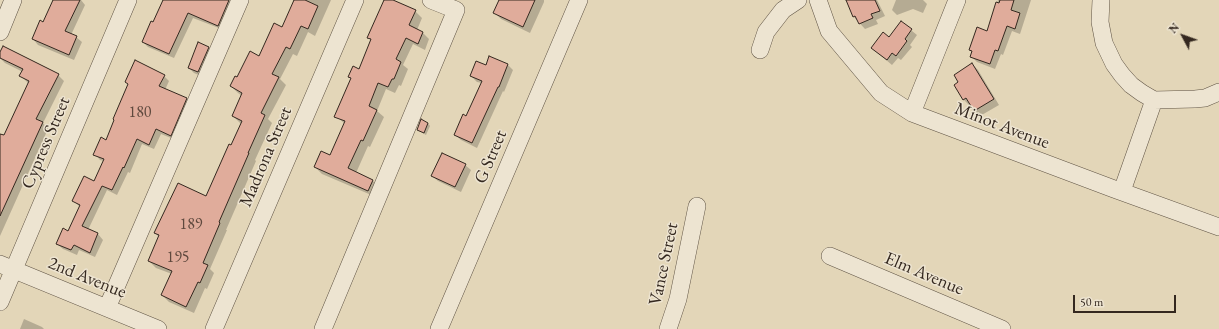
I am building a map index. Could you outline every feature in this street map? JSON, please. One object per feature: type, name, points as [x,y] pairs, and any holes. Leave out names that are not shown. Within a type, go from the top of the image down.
[{"type":"street","points":[[0,32],[14,0]]},
{"type":"street","name":"Cypress Street","points":[[0,302],[7,267],[128,0]]},
{"type":"street","points":[[108,308],[240,0]]},
{"type":"street","name":"Madrona Street","points":[[214,329],[354,0]]},
{"type":"street","points":[[323,329],[456,10],[431,0]]},
{"type":"street","name":"G Street","points":[[439,329],[579,0]]},
{"type":"street","points":[[760,50],[766,32],[783,10],[798,0]]},
{"type":"street","name":"Minot Avenue","points":[[818,0],[829,31],[882,93],[912,113],[1219,227]]},
{"type":"street","points":[[912,113],[957,0]]},
{"type":"street","points":[[1101,0],[1100,22],[1104,44],[1114,64],[1131,85],[1154,100],[1195,100],[1205,98],[1219,92]]},
{"type":"street","points":[[1122,191],[1154,100]]},
{"type":"street","name":"Vance Street","points":[[668,329],[678,298],[697,206]]},
{"type":"street","name":"Elm Avenue","points":[[830,256],[1002,329]]},
{"type":"street","name":"2nd Avenue","points":[[7,267],[158,329]]},
{"type":"building","points":[[53,0],[80,0],[65,31],[77,36],[69,55],[32,39],[40,20],[43,22]]},
{"type":"building","points":[[163,0],[229,0],[218,26],[188,13],[169,54],[142,42],[151,21],[153,22]]},
{"type":"building","points":[[294,0],[305,0],[318,6],[308,29],[301,26],[290,49],[286,47],[272,74],[279,77],[261,113],[265,115],[203,263],[208,265],[200,283],[198,282],[186,307],[161,295],[172,271],[148,261],[159,235],[154,233],[178,183],[206,196],[229,144],[231,145],[242,121],[232,116],[242,93],[230,86],[235,76],[237,77],[250,51],[259,56],[274,23],[282,27]]},
{"type":"building","points":[[384,0],[393,0],[416,10],[409,25],[423,32],[418,44],[406,38],[396,59],[401,62],[394,79],[392,79],[388,87],[378,83],[369,106],[377,110],[363,141],[361,140],[348,168],[373,180],[368,191],[314,167],[321,151],[330,155],[345,121],[334,117],[351,78],[348,77],[353,66],[359,69],[371,39],[367,38]]},
{"type":"building","points":[[499,0],[535,0],[523,27],[493,13]]},
{"type":"building","points":[[846,0],[875,0],[880,11],[871,14],[873,18],[859,24],[855,16],[853,17]]},
{"type":"building","points":[[1000,0],[1014,0],[1011,10],[1020,13],[1015,29],[1007,26],[998,51],[995,50],[990,64],[970,57],[972,51],[969,50],[977,27],[987,31],[996,2],[999,3]]},
{"type":"building","points":[[901,21],[912,29],[905,39],[907,41],[896,56],[892,53],[887,60],[871,48],[883,32],[889,37]]},
{"type":"building","points":[[198,42],[209,47],[198,72],[188,68]]},
{"type":"building","points":[[3,46],[59,74],[36,119],[43,122],[0,216],[0,134],[4,135],[29,81],[19,76],[23,69],[0,58],[0,52]]},
{"type":"building","points":[[489,56],[508,64],[499,87],[472,143],[454,135],[463,114],[466,116],[482,81],[470,76],[476,61],[486,65]]},
{"type":"building","points":[[135,60],[165,75],[159,86],[187,98],[171,136],[156,129],[149,145],[137,139],[112,190],[102,186],[82,226],[98,233],[90,253],[74,245],[71,250],[56,244],[63,228],[68,231],[80,205],[72,201],[84,176],[94,181],[104,159],[93,155],[101,137],[106,140],[128,84],[125,82]]},
{"type":"building","points":[[972,63],[994,99],[974,111],[966,98],[963,100],[954,85],[958,82],[954,75]]},
{"type":"building","points":[[421,119],[428,123],[424,133],[417,130]]},
{"type":"building","points":[[442,153],[466,164],[455,187],[431,176]]}]
